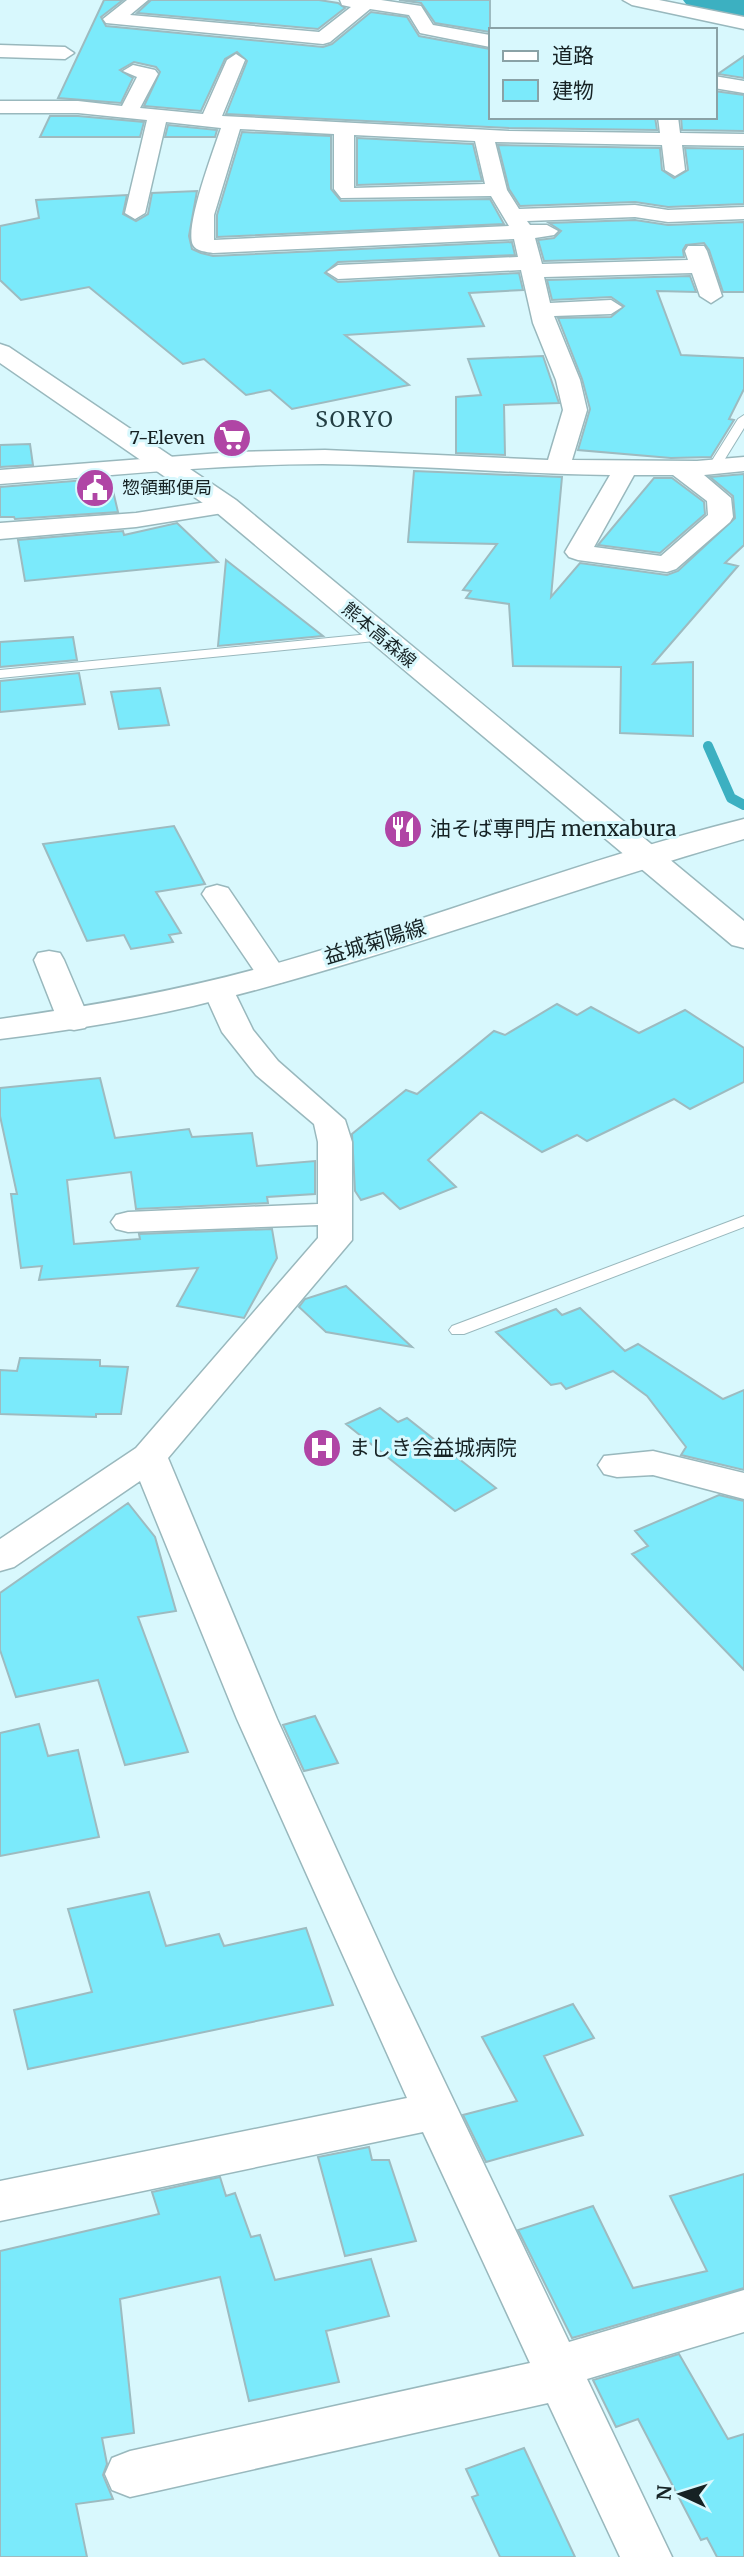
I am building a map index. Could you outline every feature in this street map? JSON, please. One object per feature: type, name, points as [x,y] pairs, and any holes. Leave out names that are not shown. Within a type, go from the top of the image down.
[{"type":"main road","name":"熊本高森線","points":[[0,352],[168,463],[226,506],[744,938]]},
{"type":"main road","name":"益城菊陽線","points":[[0,1029],[74,1021],[219,990],[744,829]]},
{"type":"street","points":[[139,0],[112,19],[323,37],[368,2]]},
{"type":"street","points":[[341,0],[415,10],[427,29],[489,41]]},
{"type":"street","points":[[632,0],[744,23]]},
{"type":"street","points":[[0,51],[65,53]]},
{"type":"street","points":[[210,121],[236,60]]},
{"type":"street","points":[[129,111],[148,74],[132,71]]},
{"type":"street","points":[[716,82],[744,87]]},
{"type":"street","points":[[0,107],[129,111],[232,123],[484,136],[744,140]]},
{"type":"street","points":[[135,212],[156,133],[157,114]]},
{"type":"street","points":[[668,119],[675,170]]},
{"type":"street","points":[[232,123],[204,215],[203,244],[213,247],[518,224],[635,211],[668,216],[744,213]]},
{"type":"street","points":[[344,129],[344,189],[348,194],[497,190]]},
{"type":"street","points":[[484,136],[497,190],[518,224],[533,267],[541,310],[568,380],[575,410],[558,467]]},
{"type":"street","points":[[518,224],[547,231]]},
{"type":"street","points":[[338,272],[698,259],[711,296]]},
{"type":"street","points":[[541,310],[611,307]]},
{"type":"street","points":[[0,477],[168,463],[325,457],[558,467],[679,468],[744,464]]},
{"type":"street","points":[[626,468],[578,552],[667,564],[722,517],[719,498],[679,468]]},
{"type":"street","points":[[0,531],[136,520],[226,506]]},
{"type":"street","points":[[217,894],[272,975]]},
{"type":"street","points":[[49,960],[74,1021]]},
{"type":"street","points":[[0,1558],[149,1457],[335,1240],[335,1142],[329,1120],[267,1068],[238,1032],[219,990]]},
{"type":"street","points":[[128,1222],[335,1214]]},
{"type":"street","points":[[149,1457],[257,1719],[436,2111],[646,2557]]},
{"type":"street","points":[[617,1465],[653,1463],[744,1486]]},
{"type":"street","points":[[0,2201],[436,2111]]},
{"type":"street","points":[[130,2474],[560,2373],[744,2311]]},
{"type":"lane","points":[[714,467],[744,419]]},
{"type":"lane","points":[[0,674],[380,637]]},
{"type":"lane","points":[[457,1330],[744,1221]]},
{"type":"building","points":[[104,0],[123,0],[101,17],[106,26],[323,47],[332,44],[371,12],[407,17],[419,36],[489,49],[489,119],[655,119],[657,130],[509,128],[226,114],[247,61],[237,52],[225,59],[201,111],[144,106],[160,72],[156,67],[134,62],[120,70],[133,78],[121,103],[58,98]]},
{"type":"building","points":[[151,0],[319,0],[338,3],[345,8],[318,29],[137,13]]},
{"type":"building","points":[[399,0],[490,0],[489,32],[435,23],[421,3]]},
{"type":"building","points":[[744,56],[744,78],[718,74]]},
{"type":"building","points":[[716,91],[744,95],[744,131],[682,130],[681,119],[716,119]]},
{"type":"building","points":[[50,116],[144,122],[140,137],[40,137]]},
{"type":"building","points":[[168,125],[217,130],[215,137],[165,137]]},
{"type":"building","points":[[242,132],[331,136],[331,189],[341,201],[490,199],[504,224],[217,237],[217,215]]},
{"type":"building","points":[[357,138],[473,144],[482,181],[357,185]]},
{"type":"building","points":[[498,145],[660,148],[662,170],[674,178],[688,170],[685,148],[744,149],[744,204],[668,207],[635,202],[520,206],[509,189]]},
{"type":"building","points":[[197,191],[189,236],[192,249],[201,253],[213,256],[512,242],[515,255],[338,262],[325,273],[338,282],[519,273],[523,290],[469,293],[484,326],[345,335],[409,385],[292,409],[270,390],[246,395],[204,359],[183,364],[89,287],[21,300],[0,280],[0,226],[39,218],[36,200],[127,195],[123,214],[136,221],[148,214],[152,193]]},
{"type":"building","points":[[635,220],[668,225],[744,222],[744,292],[723,292],[709,250],[704,243],[686,245],[683,250],[684,257],[544,261],[538,240],[554,238],[561,231],[549,223]]},
{"type":"building","points":[[690,276],[696,292],[657,291],[681,355],[744,358],[744,389],[729,419],[734,420],[711,457],[671,458],[578,450],[590,409],[582,379],[558,318],[611,317],[624,306],[611,297],[552,300],[547,280]]},
{"type":"building","points":[[543,356],[559,403],[504,405],[505,455],[456,453],[456,397],[481,395],[468,359]]},
{"type":"building","points":[[30,444],[33,465],[0,467],[0,445]]},
{"type":"building","points":[[414,471],[562,477],[551,597],[580,563],[667,575],[678,571],[735,518],[733,496],[710,477],[744,474],[744,545],[725,563],[738,566],[653,664],[693,662],[693,736],[620,733],[621,667],[513,666],[509,604],[466,598],[471,591],[463,590],[497,544],[408,542]]},
{"type":"building","points":[[110,478],[118,512],[15,519],[0,517],[0,487]]},
{"type":"building","points":[[654,478],[672,478],[704,502],[705,514],[660,553],[598,545]]},
{"type":"building","points":[[177,523],[218,562],[25,581],[18,540],[123,531],[124,535]]},
{"type":"building","points":[[226,560],[323,636],[218,646]]},
{"type":"building","points":[[73,637],[77,660],[0,667],[0,642]]},
{"type":"building","points":[[79,673],[85,704],[0,712],[0,681]]},
{"type":"building","points":[[160,688],[169,725],[119,729],[111,692]]},
{"type":"building","points":[[174,826],[205,884],[156,892],[181,933],[169,935],[173,942],[131,949],[124,935],[87,941],[43,844]]},
{"type":"building","points":[[557,1004],[577,1015],[591,1007],[639,1033],[685,1010],[744,1048],[744,1082],[690,1109],[674,1099],[587,1141],[577,1135],[542,1152],[481,1112],[428,1160],[456,1187],[400,1209],[383,1193],[361,1200],[355,1191],[352,1134],[406,1090],[417,1094],[494,1031],[505,1035]]},
{"type":"building","points":[[100,1078],[115,1138],[189,1129],[192,1137],[252,1133],[257,1166],[315,1161],[315,1194],[267,1197],[268,1203],[136,1209],[131,1172],[67,1180],[74,1244],[140,1239],[139,1234],[272,1229],[277,1258],[244,1318],[177,1306],[198,1268],[39,1280],[42,1266],[21,1268],[11,1194],[17,1194],[0,1116],[0,1088]]},
{"type":"building","points":[[346,1286],[412,1347],[326,1332],[299,1307],[305,1299]]},
{"type":"building","points":[[580,1308],[625,1351],[638,1344],[723,1399],[744,1390],[744,1470],[681,1455],[686,1447],[647,1396],[613,1371],[566,1389],[561,1383],[551,1385],[496,1332],[556,1309],[562,1315]]},
{"type":"building","points":[[20,1358],[100,1360],[100,1366],[128,1367],[121,1414],[96,1414],[96,1417],[0,1414],[0,1370],[17,1371]]},
{"type":"building","points":[[380,1408],[398,1422],[407,1418],[496,1488],[455,1511],[346,1424]]},
{"type":"building","points":[[719,1495],[744,1501],[744,1670],[632,1554],[648,1546],[635,1531]]},
{"type":"building","points":[[128,1503],[155,1537],[176,1611],[138,1617],[188,1752],[125,1765],[98,1680],[16,1697],[0,1650],[0,1593]]},
{"type":"building","points":[[315,1716],[338,1763],[304,1771],[283,1725]]},
{"type":"building","points":[[39,1724],[48,1756],[78,1750],[99,1837],[0,1856],[0,1733]]},
{"type":"building","points":[[149,1892],[166,1946],[219,1934],[224,1946],[306,1928],[333,2005],[28,2069],[14,2010],[92,1992],[68,1909]]},
{"type":"building","points":[[573,2004],[594,2038],[544,2056],[583,2135],[486,2162],[463,2115],[517,2101],[482,2037]]},
{"type":"building","points":[[369,2147],[372,2160],[389,2160],[416,2241],[345,2256],[318,2157]]},
{"type":"building","points":[[744,2174],[744,2288],[572,2338],[518,2230],[593,2206],[633,2288],[707,2271],[670,2196]]},
{"type":"building","points":[[220,2177],[226,2196],[235,2193],[251,2237],[260,2235],[275,2280],[371,2259],[389,2316],[326,2331],[339,2382],[249,2401],[220,2277],[120,2299],[134,2433],[102,2438],[107,2464],[103,2475],[113,2499],[76,2504],[87,2557],[0,2557],[0,2251],[159,2214],[152,2192]]},
{"type":"building","points":[[679,2354],[728,2439],[744,2434],[744,2557],[717,2557],[707,2538],[701,2540],[638,2419],[616,2427],[593,2380]]},
{"type":"building","points":[[524,2448],[575,2557],[500,2557],[472,2497],[478,2495],[466,2469]]},
{"type":"waterway","points":[[703,0],[744,7]]},
{"type":"waterway","points":[[708,746],[731,798],[744,805]]},
{"type":"place","name":"7-Eleven","points":[[232,438]]},
{"type":"place","name":"惣領郵便局","points":[[95,488]]},
{"type":"place","name":"油そば専門店 menxabura","points":[[403,829]]},
{"type":"place","name":"ましき会益城病院","points":[[322,1448]]},
{"type":"district","name":"SORYO","points":[[355,420]]}]
